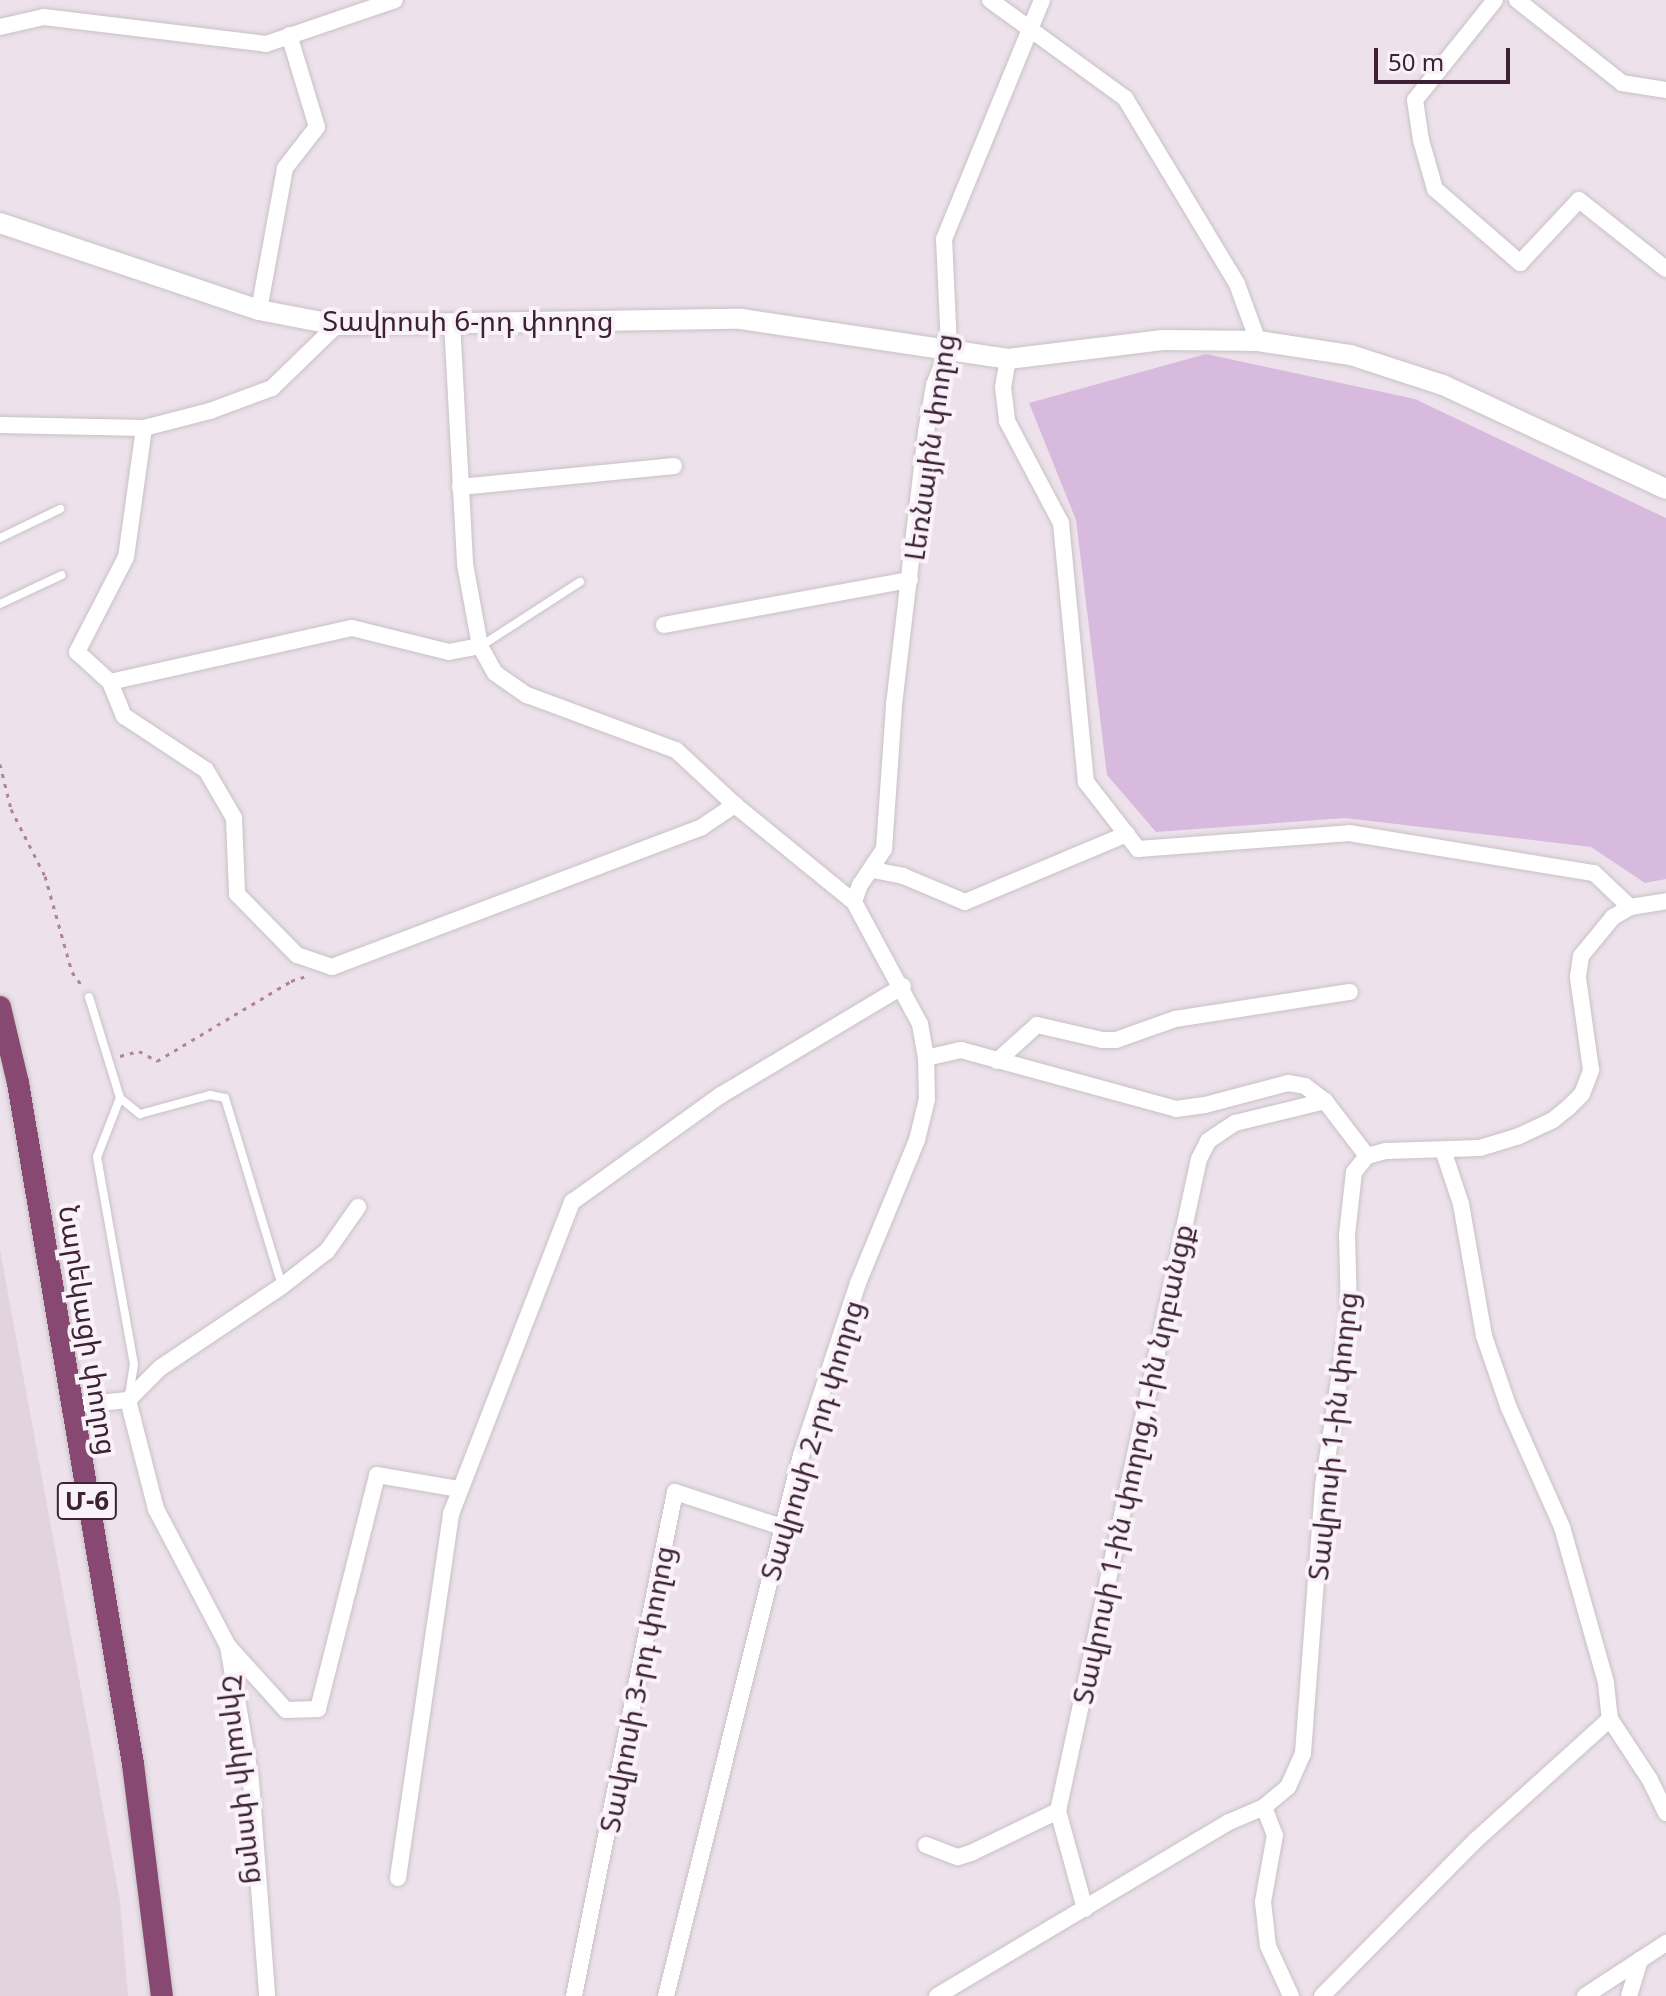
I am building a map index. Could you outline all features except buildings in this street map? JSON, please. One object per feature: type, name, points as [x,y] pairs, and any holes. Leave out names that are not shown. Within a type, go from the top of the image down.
[{"type":"highway","name":"Նարեկացի փողոց","points":[[0,1007],[20,1098],[133,1764],[162,1996]]},
{"type":"street","points":[[342,0],[343,18]]},
{"type":"street","points":[[0,27],[44,17],[266,44],[395,0]]},
{"type":"street","points":[[990,0],[1125,98],[1237,284],[1258,341]]},
{"type":"street","name":"Լեռնային փողոց","points":[[854,902],[860,885],[873,870],[884,849],[894,705],[926,432],[934,385],[949,348],[944,239],[1042,0]]},
{"type":"street","points":[[1495,0],[1415,100],[1421,140],[1435,189],[1520,263],[1579,200],[1666,269]]},
{"type":"street","points":[[1517,0],[1622,83],[1666,90]]},
{"type":"street","points":[[259,310],[285,168],[317,127],[289,35]]},
{"type":"street","name":"Տավրոսի 6-րդ փողոց","points":[[0,223],[259,310],[337,325],[741,319],[1008,359],[1163,340],[1258,341],[1351,355],[1443,385],[1666,489]]},
{"type":"street","points":[[452,322],[465,564],[480,646],[495,673],[527,695],[676,750],[735,805],[854,902]]},
{"type":"street","points":[[0,425],[144,428],[210,411],[272,388],[337,325]]},
{"type":"street","points":[[1008,359],[1003,387],[1007,421],[1061,523],[1086,782],[1138,849],[1349,833],[1594,873],[1630,907]]},
{"type":"street","points":[[144,428],[126,557],[77,652],[110,682],[124,716],[206,770],[234,818],[237,894],[297,955],[332,967],[702,827],[735,805]]},
{"type":"street","points":[[460,487],[674,466]]},
{"type":"street","points":[[664,625],[910,580]]},
{"type":"street","points":[[110,682],[352,628],[449,652],[480,646]]},
{"type":"street","points":[[873,870],[903,876],[965,902],[1127,834]]},
{"type":"street","points":[[926,1058],[961,1050],[1176,1109],[1205,1105],[1288,1083],[1305,1086],[1325,1101],[1367,1156],[1386,1151],[1480,1148],[1517,1137],[1553,1120],[1582,1094],[1591,1070],[1578,977],[1581,956],[1613,917],[1630,907],[1666,901]]},
{"type":"street","name":"Տավրոսի 2-րդ փողոց","points":[[666,1996],[782,1527],[837,1341],[888,1204],[917,1140],[927,1099],[926,1058],[920,1024],[903,986],[854,902]]},
{"type":"street","points":[[398,1878],[451,1514],[572,1202],[721,1095],[903,986]]},
{"type":"street","points":[[997,1061],[1037,1025],[1102,1040],[1116,1040],[1175,1019],[1350,992]]},
{"type":"street","name":"Տավրոսի 1-ին փողոց,1-ին նրբանցք","points":[[1085,1909],[1058,1811],[1199,1159],[1208,1141],[1235,1123],[1325,1101]]},
{"type":"street","points":[[1443,1150],[1461,1204],[1484,1336],[1509,1408],[1562,1527],[1606,1683],[1610,1719],[1650,1780],[1666,1813]]},
{"type":"street","name":"Տավրոսի 1-ին փողոց","points":[[937,1996],[1229,1822],[1264,1807],[1288,1787],[1303,1753],[1323,1486],[1349,1315],[1348,1203],[1354,1172],[1367,1156]]},
{"type":"street","points":[[71,1406],[128,1400],[160,1368],[282,1286],[327,1251],[358,1207]]},
{"type":"street","name":"Շիրակի փողոց","points":[[128,1400],[156,1509],[228,1646],[251,1781],[267,1996]]},
{"type":"street","points":[[228,1646],[286,1710],[318,1709],[377,1475],[459,1489]]},
{"type":"street","name":"Տավրոսի 3-րդ փողոց","points":[[574,1996],[675,1492],[782,1527]]},
{"type":"street","points":[[1322,1996],[1476,1840],[1610,1719]]},
{"type":"street","points":[[1264,1807],[1275,1835],[1263,1902],[1268,1946],[1291,1996]]},
{"type":"street","points":[[926,1845],[958,1857],[1058,1811]]},
{"type":"street","points":[[1585,1996],[1666,1943]]},
{"type":"street","points":[[1629,1996],[1640,1960]]},
{"type":"lane","points":[[0,538],[60,509]]},
{"type":"lane","points":[[0,604],[62,575]]},
{"type":"lane","points":[[480,646],[580,582]]},
{"type":"lane","points":[[89,997],[120,1098],[140,1114],[210,1095],[225,1098],[232,1112],[282,1286]]},
{"type":"lane","points":[[120,1098],[97,1157],[134,1364],[128,1400]]},
{"type":"path","points":[[0,764],[11,809],[50,894],[72,972],[89,997]]},
{"type":"path","points":[[108,1059],[139,1051],[157,1061],[291,981],[332,967]]},
{"type":"shaded area","points":[[1206,354],[1415,399],[1666,518],[1666,879],[1645,883],[1591,847],[1345,818],[1156,832],[1107,775],[1076,520],[1029,403]]},
{"type":"shaded area","points":[[0,1250],[120,1901],[128,1996],[0,1996]]}]
